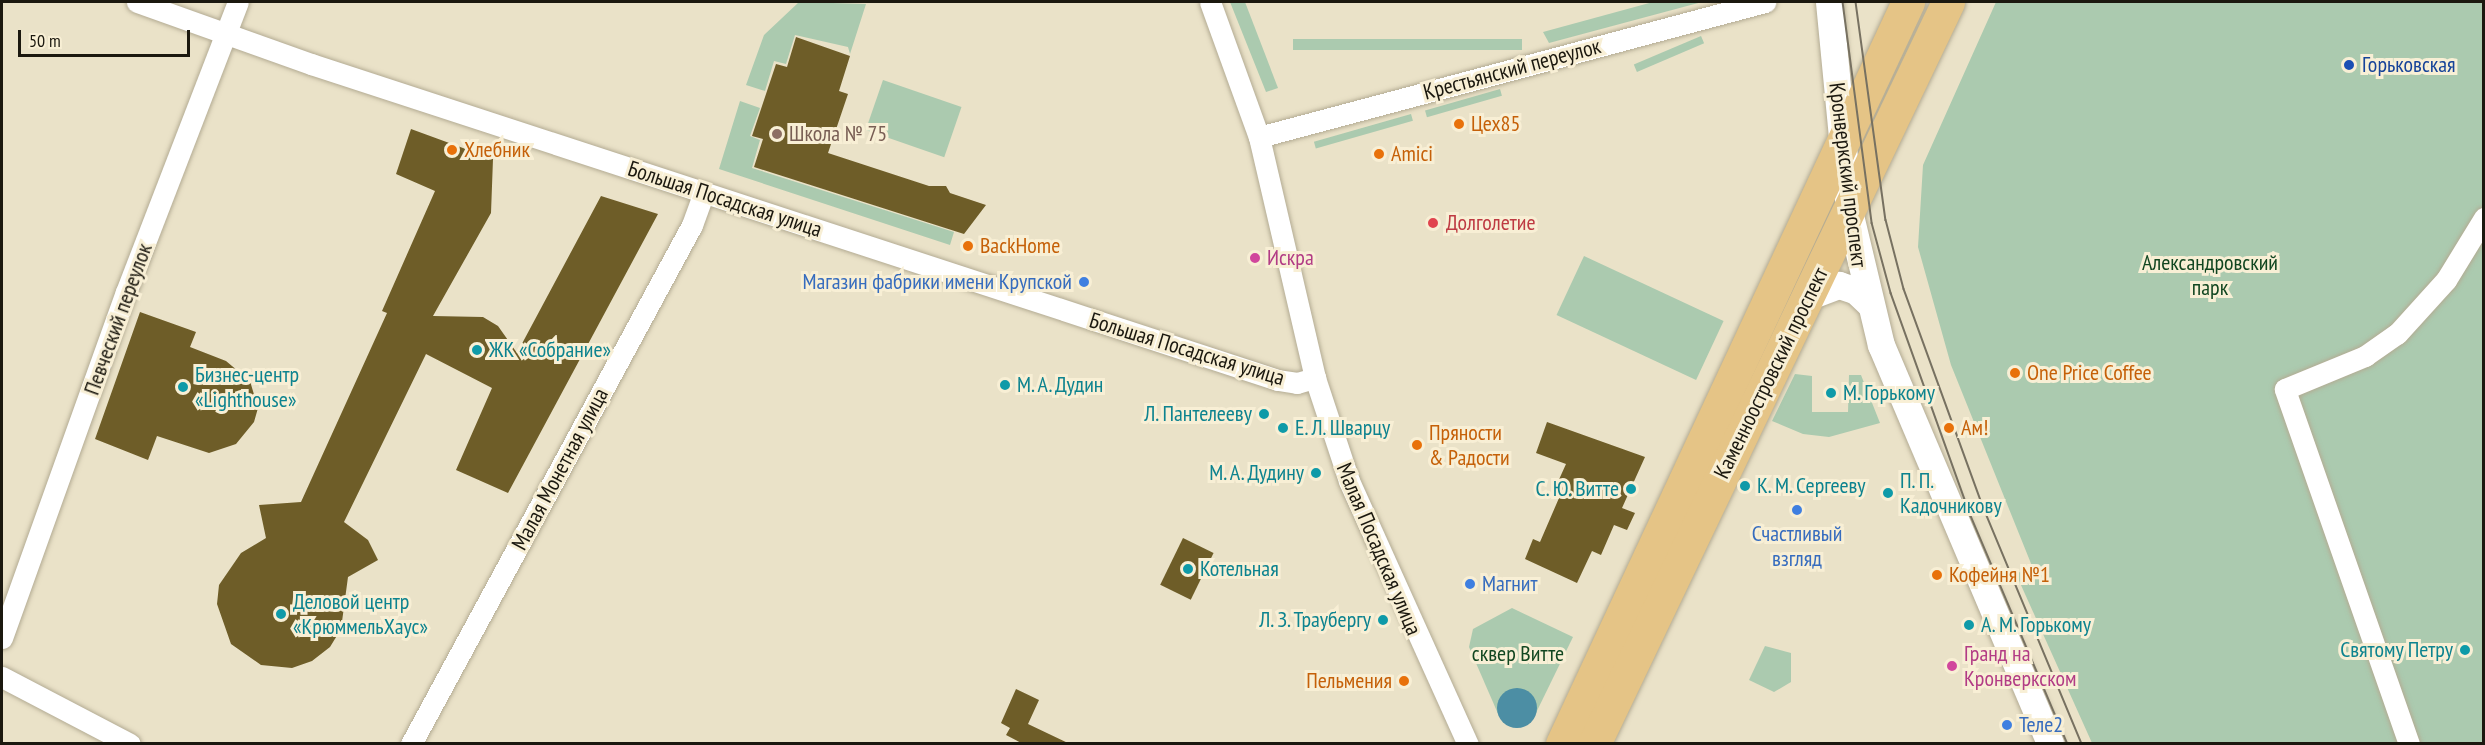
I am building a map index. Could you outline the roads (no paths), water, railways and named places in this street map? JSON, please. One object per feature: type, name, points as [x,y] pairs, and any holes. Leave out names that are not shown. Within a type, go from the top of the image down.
[{"type":"main road","name":"Каменноостровский проспект","points":[[1562,744],[1841,150],[1908,2]]},
{"type":"main road","name":"Каменноостровский проспект","points":[[1594,744],[1948,2]]},
{"type":"street","name":"Большая Посадская улица","points":[[137,2],[226,34],[1278,380],[1297,383],[1315,378]]},
{"type":"street","name":"Певческий переулок","points":[[2,638],[126,292],[238,2]]},
{"type":"street","name":"Малая Посадская улица","points":[[1210,2],[1259,137],[1315,378],[1349,481],[1468,744]]},
{"type":"street","name":"Крестьянский переулок","points":[[1259,137],[1765,2]]},
{"type":"street","name":"Кронверкский проспект","points":[[1829,2],[1841,150],[1849,212],[1869,303],[1902,402],[2050,744]]},
{"type":"street","name":"Малая Монетная улица","points":[[411,744],[692,225],[704,192]]},
{"type":"street","points":[[2409,744],[2285,389],[2365,356],[2397,334],[2446,280],[2484,218]]},
{"type":"street","points":[[1807,297],[1839,285],[1856,291],[1869,303]]},
{"type":"street","points":[[2,677],[130,744]]},
{"type":"water","points":[[1517,688],[1531,694],[1537,708],[1531,722],[1517,728],[1503,722],[1497,708],[1503,694]]},
{"type":"tram line","points":[[1843,2],[1872,223],[1891,293],[1971,516],[2068,744]]},
{"type":"tram line","points":[[1856,2],[1886,220],[1904,289],[1985,511],[2082,744]]},
{"type":"place","name":"Горьковская","points":[[2349,65]]},
{"type":"place","name":"Цех85","points":[[1459,124]]},
{"type":"place","name":"Школа № 75","points":[[777,134]]},
{"type":"place","name":"Хлебник","points":[[452,150]]},
{"type":"place","name":"Amici","points":[[1379,154]]},
{"type":"place","name":"Долголетие","points":[[1433,223]]},
{"type":"place","name":"BackHome","points":[[968,246]]},
{"type":"place","name":"Искра","points":[[1255,258]]},
{"type":"place","name":"Магазин фабрики имени Крупской","points":[[1084,282]]},
{"type":"place","name":"ЖК «Собрание»","points":[[477,350]]},
{"type":"place","name":"One Price Coffee","points":[[2015,373]]},
{"type":"place","name":"М. А. Дудин","points":[[1005,385]]},
{"type":"place","name":"Бизнес-центр «Lighthouse»","points":[[183,387]]},
{"type":"place","name":"М. Горькому","points":[[1831,393]]},
{"type":"place","name":"Л. Пантелееву","points":[[1264,414]]},
{"type":"place","name":"Е. Л. Шварцу","points":[[1283,428]]},
{"type":"place","name":"Ам!","points":[[1949,428]]},
{"type":"place","name":"Пряности & Радости","points":[[1417,445]]},
{"type":"place","name":"М. А. Дудину","points":[[1316,473]]},
{"type":"place","name":"К. М. Сергееву","points":[[1745,486]]},
{"type":"place","name":"С. Ю. Витте","points":[[1631,489]]},
{"type":"place","name":"П. П. Кадочникову","points":[[1888,493]]},
{"type":"place","name":"Счастливый взгляд","points":[[1797,510]]},
{"type":"place","name":"Котельная","points":[[1188,569]]},
{"type":"place","name":"Кофейня №1","points":[[1937,575]]},
{"type":"place","name":"Магнит","points":[[1470,584]]},
{"type":"place","name":"Деловой центр «КрюммельХаус»","points":[[281,614]]},
{"type":"place","name":"Л. З. Траубергу","points":[[1383,620]]},
{"type":"place","name":"А. М. Горькому","points":[[1969,625]]},
{"type":"place","name":"Святому Петру","points":[[2465,650]]},
{"type":"place","name":"Гранд на Кронверкском","points":[[1952,666]]},
{"type":"place","name":"Пельмения","points":[[1404,681]]},
{"type":"place","name":"Теле2","points":[[2007,725]]},
{"type":"park label","name":"Александровский парк","points":[[2210,274]]},
{"type":"park label","name":"сквер Витте","points":[[1518,654]]}]
